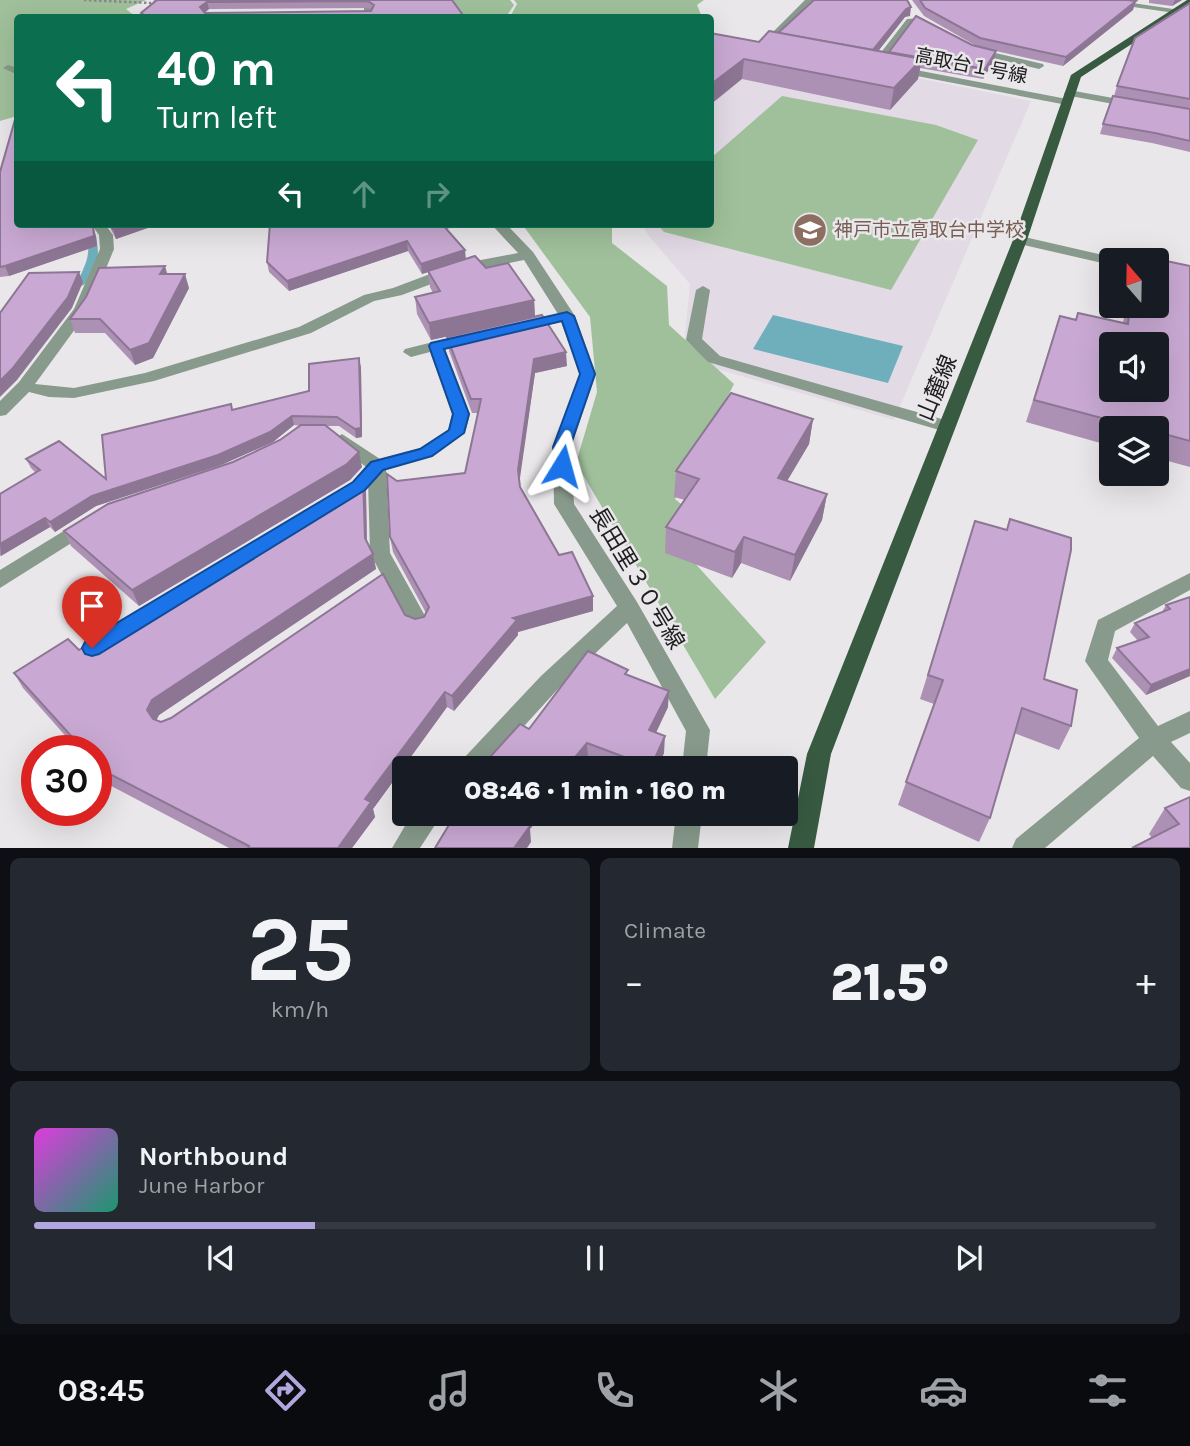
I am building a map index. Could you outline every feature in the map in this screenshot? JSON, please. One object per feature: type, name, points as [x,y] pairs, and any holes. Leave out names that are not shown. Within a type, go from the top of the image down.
[{"type":"main road","name":"山麓線","points":[[802,847],[819,754],[1020,240],[1076,75],[1183,6]]},
{"type":"street","points":[[789,49],[765,45],[810,0]]},
{"type":"street","points":[[1089,0],[1183,6]]},
{"type":"street","points":[[908,6],[919,20],[930,26]]},
{"type":"street","points":[[876,66],[910,21],[919,20]]},
{"type":"street","points":[[963,45],[974,51],[1039,66]]},
{"type":"street","name":"高取台１号線","points":[[863,63],[1068,98],[1149,107]]},
{"type":"street","points":[[0,411],[25,386],[81,310],[107,249],[106,235],[100,228]]},
{"type":"street","name":"長田里３０号線","points":[[502,228],[528,255],[567,316],[588,374],[562,447],[564,504],[629,608],[698,730],[695,756]]},
{"type":"street","points":[[1020,240],[1099,258]]},
{"type":"street","points":[[25,386],[49,392],[74,393],[148,377],[305,330],[369,298],[397,292],[459,268],[528,255]]},
{"type":"street","points":[[703,290],[694,340],[714,359],[946,426]]},
{"type":"street","points":[[502,331],[567,316]]},
{"type":"street","points":[[411,352],[462,340]]},
{"type":"street","points":[[359,486],[377,466],[426,453],[456,433],[461,414],[436,346]]},
{"type":"street","points":[[322,433],[333,433],[377,466]]},
{"type":"street","points":[[377,466],[380,553],[418,623]]},
{"type":"street","points":[[0,580],[104,513]]},
{"type":"street","points":[[368,588],[390,573]]},
{"type":"street","points":[[1190,581],[1106,626],[1096,661],[1154,740],[1190,780]]},
{"type":"street","points":[[482,756],[549,683],[629,608]]},
{"type":"street","points":[[1025,848],[1154,740],[1190,721]]},
{"type":"street","points":[[405,848],[418,826]]},
{"type":"street","points":[[685,848],[688,826]]},
{"type":"path","points":[[83,0],[159,0]]},
{"type":"shaded area","name":"神戸市立高取台中学校","points":[[714,39],[725,39],[1031,101],[894,420],[696,363],[684,345],[690,284],[644,228],[714,228]]},
{"type":"green space","points":[[0,0],[146,0],[126,9],[132,14],[14,14],[14,117],[0,121]]},
{"type":"green space","points":[[388,0],[510,0],[514,5],[508,14],[432,14]]},
{"type":"green space","points":[[514,0],[704,0],[697,5],[701,14],[512,14],[517,4]]},
{"type":"green space","points":[[782,96],[936,125],[978,140],[891,290],[664,232],[660,228],[714,228],[714,155]]},
{"type":"green space","points":[[525,228],[612,228],[612,243],[667,286],[669,325],[734,384],[675,499],[715,532],[693,561],[766,642],[715,699],[576,463],[597,392],[590,317]]},
{"type":"water","points":[[773,315],[903,346],[888,383],[753,349]]},
{"type":"building","points":[[157,0],[452,0],[462,14],[142,14]],"holes":[[[368,1],[374,5],[371,11],[205,13],[200,7],[207,2]]]},
{"type":"building","points":[[814,0],[907,0],[911,7],[906,9],[873,50],[778,33]]},
{"type":"building","points":[[920,0],[1136,1],[1066,57],[980,38],[925,8]]},
{"type":"building","points":[[1190,3],[1190,99],[1117,86],[1135,38]]},
{"type":"building","points":[[916,16],[972,45],[996,51],[985,69],[889,52]]},
{"type":"building","points":[[769,31],[922,59],[894,88],[744,59],[714,82],[714,34],[759,42]]},
{"type":"building","points":[[1113,96],[1190,109],[1190,141],[1103,124]]},
{"type":"building","points":[[14,123],[14,228],[93,228],[94,236],[0,267],[0,172]]},
{"type":"building","points":[[270,228],[446,228],[465,250],[421,264],[407,241],[287,281],[267,262]]},
{"type":"building","points":[[475,256],[486,268],[508,263],[534,300],[429,323],[415,297],[440,291],[428,271]]},
{"type":"building","points":[[1169,262],[1190,266],[1190,441],[1169,435],[1169,416],[1099,417],[1034,400],[1060,316],[1076,320],[1078,313],[1128,324],[1129,318],[1169,318]]},
{"type":"building","points":[[165,266],[160,274],[185,274],[149,343],[130,350],[100,319],[70,319],[86,297],[99,268]]},
{"type":"building","points":[[79,272],[68,297],[0,381],[0,313],[29,273]]},
{"type":"building","points":[[542,315],[566,352],[534,359],[518,470],[520,487],[559,555],[572,552],[593,596],[513,618],[517,620],[452,696],[445,692],[397,756],[392,756],[392,763],[365,799],[371,802],[338,848],[248,848],[249,846],[112,775],[112,735],[70,735],[14,673],[68,639],[79,650],[363,477],[365,538],[373,554],[152,700],[147,710],[153,719],[161,722],[171,718],[383,574],[405,615],[415,619],[424,617],[429,607],[390,537],[387,474],[397,481],[465,473],[481,399],[471,399],[447,337]]},
{"type":"building","points":[[359,358],[361,428],[355,429],[337,417],[292,416],[270,432],[218,455],[92,496],[50,522],[45,518],[0,544],[0,494],[40,470],[26,459],[59,441],[106,479],[102,435],[231,404],[232,410],[309,391],[309,364]]},
{"type":"building","points":[[731,393],[813,419],[778,478],[827,494],[795,555],[744,537],[735,552],[666,527],[699,479],[676,471]]},
{"type":"building","points":[[301,425],[325,425],[359,452],[347,464],[132,590],[64,531],[108,504],[233,462],[280,440]]},
{"type":"building","points":[[1010,519],[1071,538],[1071,550],[1044,679],[1077,690],[1071,726],[1022,708],[990,818],[906,782],[943,680],[928,675],[975,521],[1007,530]]},
{"type":"building","points":[[1190,597],[1190,669],[1151,685],[1117,648],[1149,637],[1135,623],[1170,609],[1166,605]]},
{"type":"building","points":[[588,651],[628,670],[625,674],[669,691],[649,730],[665,736],[656,756],[622,756],[587,743],[576,756],[491,756],[520,724],[529,729]]},
{"type":"building","points":[[1190,797],[1190,848],[1132,848],[1179,824],[1165,808]]},
{"type":"building","points":[[448,826],[530,826],[514,848],[435,848]]},
{"type":"waterway","points":[[82,283],[94,250],[87,228]]},
{"type":"place","name":"神戸市立高取台中学校","points":[[810,230]]},
{"type":"route","points":[[92,648],[359,486],[377,466],[426,453],[456,433],[461,414],[436,346],[567,316],[588,374],[562,447],[562,466]]}]
